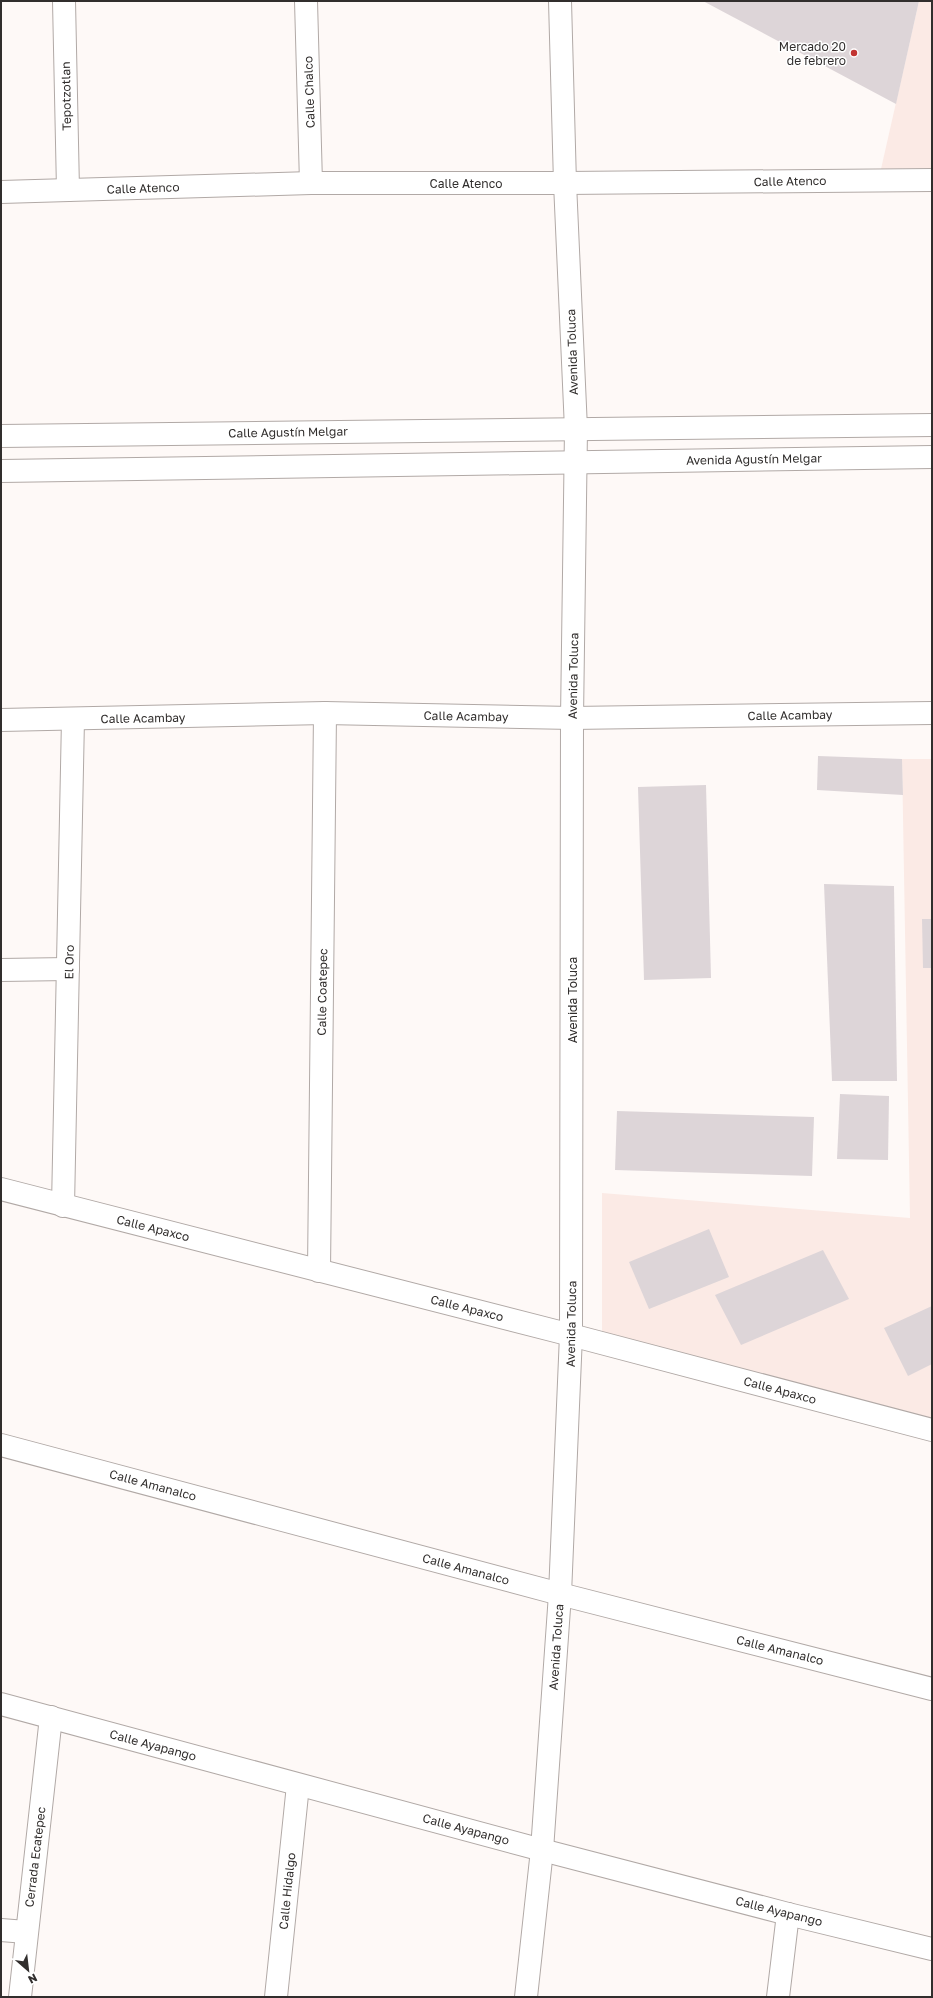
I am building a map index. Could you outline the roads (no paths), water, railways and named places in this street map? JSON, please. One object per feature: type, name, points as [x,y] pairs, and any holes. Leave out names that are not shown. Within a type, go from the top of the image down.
[{"type":"street","name":"Tepotzotlan","points":[[64,1],[68,190]]},
{"type":"street","name":"Calle Chalco","points":[[306,1],[311,183]]},
{"type":"street","name":"Avenida Toluca","points":[[526,1997],[542,1850],[560,1594],[571,1335],[572,718],[576,429],[565,183],[560,1]]},
{"type":"street","name":"Calle Atenco","points":[[1,192],[311,183],[565,183],[932,180]]},
{"type":"street","points":[[576,429],[932,425]]},
{"type":"street","name":"Calle Agustín Melgar","points":[[1,436],[576,429]]},
{"type":"street","name":"Avenida Agustín Melgar","points":[[575,461],[932,457]]},
{"type":"street","points":[[1,471],[575,461]]},
{"type":"street","name":"Calle Acambay","points":[[1,720],[325,713],[572,718],[932,713]]},
{"type":"street","name":"Calle Coatepec","points":[[319,1271],[325,713]]},
{"type":"street","name":"El Oro","points":[[63,1206],[73,719]]},
{"type":"street","points":[[1,970],[68,969]]},
{"type":"street","name":"Calle Apaxco","points":[[1,1189],[571,1335],[932,1430]]},
{"type":"street","name":"Calle Amanalco","points":[[1,1445],[560,1594],[932,1689]]},
{"type":"street","name":"Calle Ayapango","points":[[1,1704],[542,1850],[788,1914],[932,1948]]},
{"type":"street","name":"Cerrada Ecatepec","points":[[20,1997],[51,1717]]},
{"type":"street","name":"Calle Hidalgo","points":[[276,1997],[298,1785]]},
{"type":"street","points":[[778,1997],[788,1914]]},
{"type":"street","points":[[1,1930],[26,1932]]},
{"type":"place","name":"Mercado 20 de febrero","points":[[854,53]]}]
